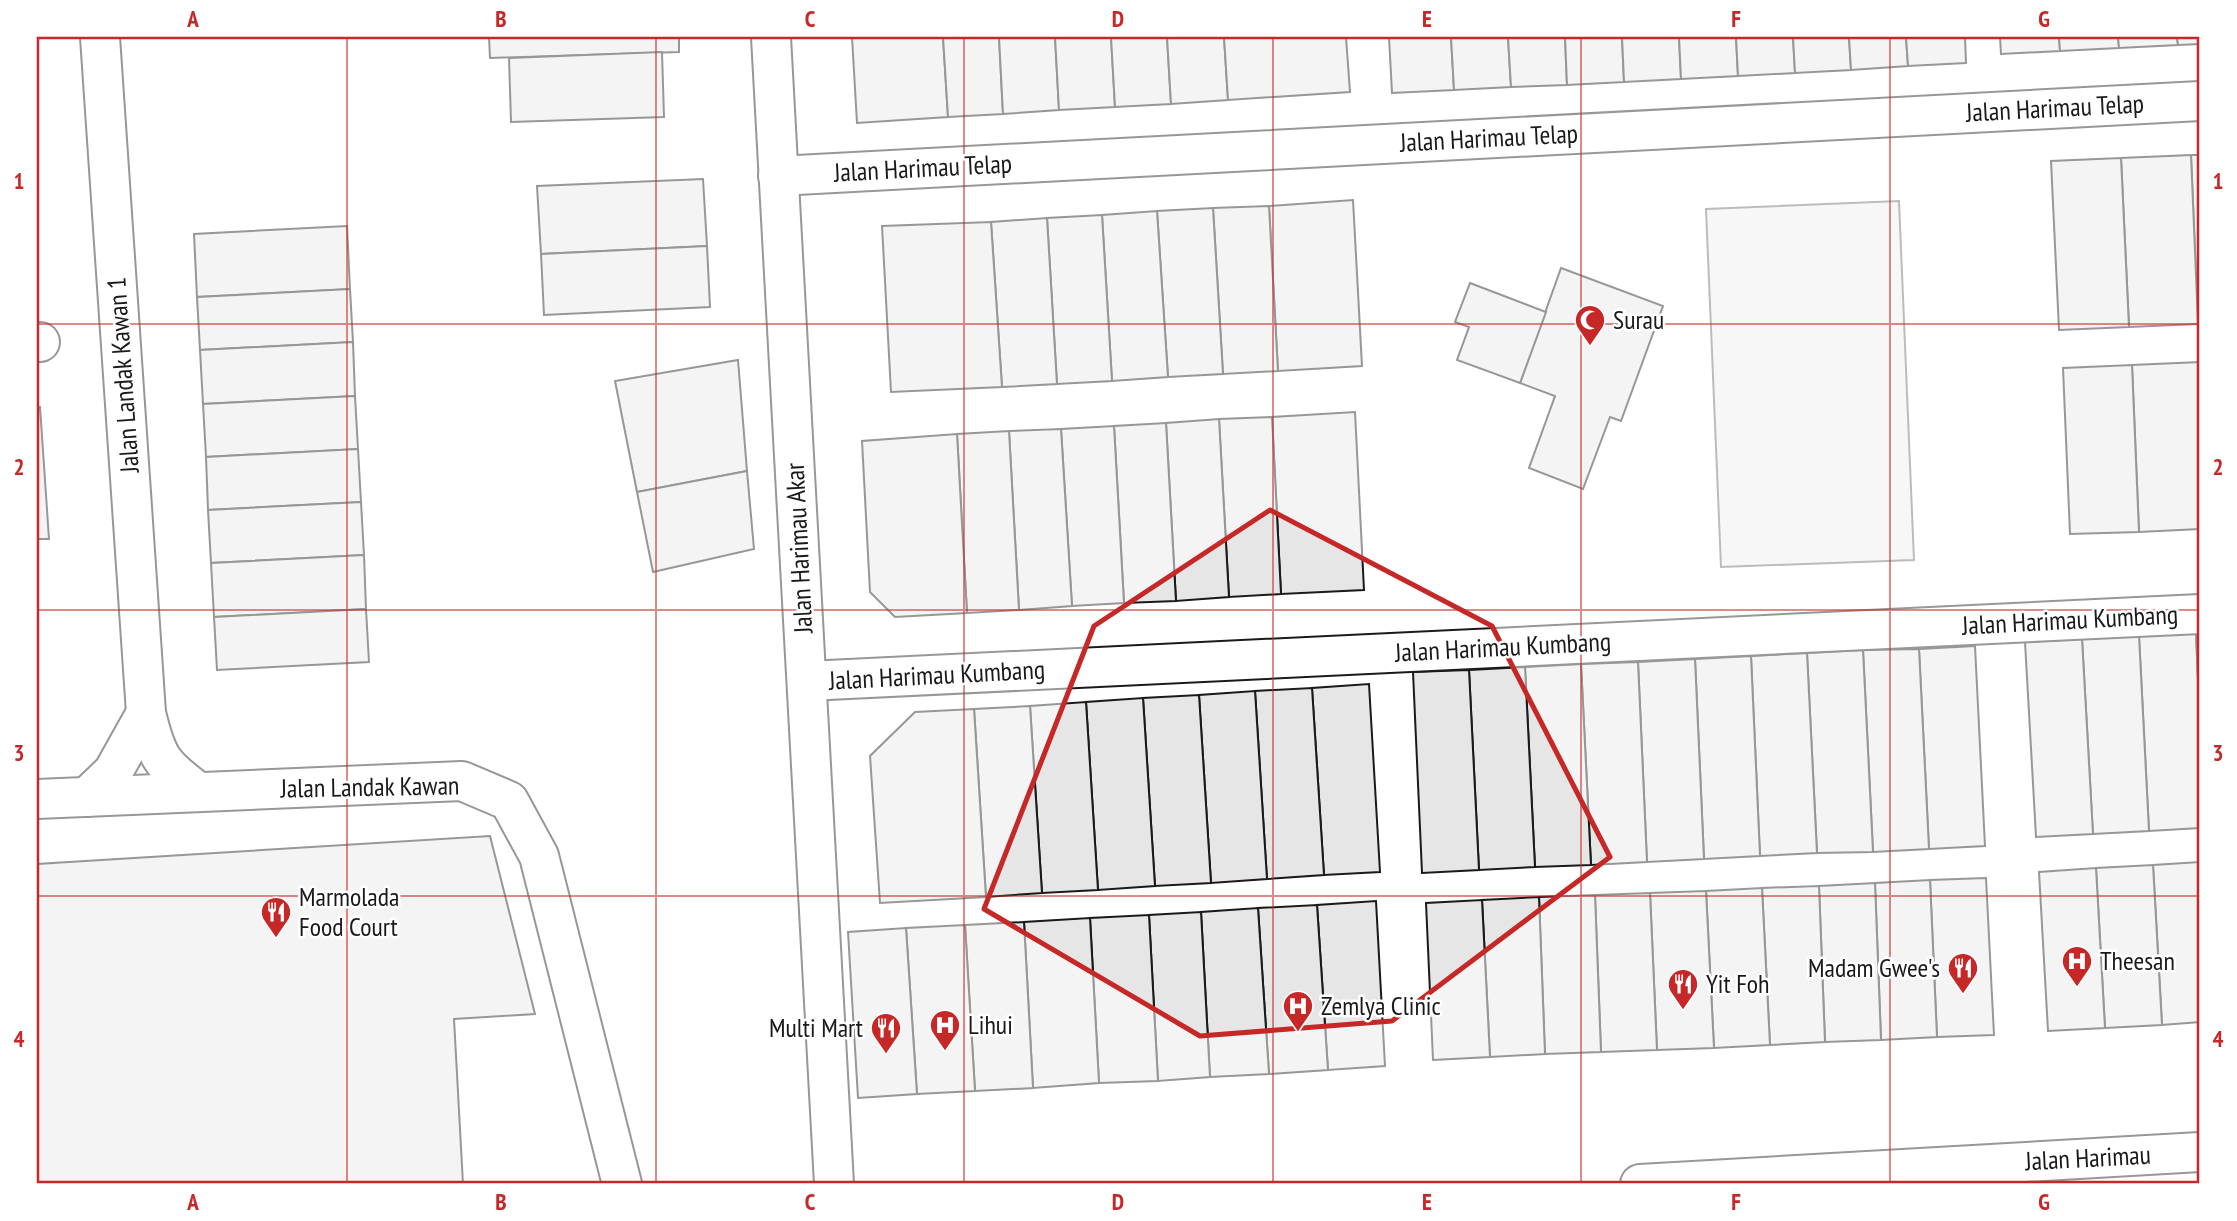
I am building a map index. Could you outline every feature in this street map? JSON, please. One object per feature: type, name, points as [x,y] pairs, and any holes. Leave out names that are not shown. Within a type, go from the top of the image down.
[{"type":"street","name":"Jalan Landak Kawan 1","points":[[100,37],[146,713],[155,750],[170,770],[198,792]]},
{"type":"street","name":"Jalan Harimau Akar","points":[[771,37],[834,1184]]},
{"type":"street","name":"Jalan Harimau Telap","points":[[778,176],[2200,101]]},
{"type":"street","name":"Jalan Harimau Kumbang","points":[[807,681],[2200,614]]},
{"type":"street","points":[[87,797],[113,772],[146,713]]},
{"type":"street","name":"Jalan Landak Kawan","points":[[37,799],[462,781],[509,801],[539,856],[622,1184]]},
{"type":"street","name":"Jalan Harimau","points":[[1640,1184],[2200,1152]]},
{"type":"highlighted area","points":[[1270,510],[1492,626],[1610,857],[1392,1021],[1200,1036],[984,909],[1094,626]]},
{"type":"shaded area","points":[[1899,201],[1914,560],[1721,567],[1706,209]]},
{"type":"building","points":[[489,37],[679,37],[679,52],[490,58]]},
{"type":"building","points":[[852,37],[943,37],[948,117],[857,123]]},
{"type":"building","points":[[943,37],[999,37],[1003,114],[948,117]]},
{"type":"building","points":[[999,37],[1055,37],[1059,110],[1003,114]]},
{"type":"building","points":[[1055,37],[1111,37],[1115,107],[1059,110]]},
{"type":"building","points":[[1111,37],[1167,37],[1171,104],[1115,107]]},
{"type":"building","points":[[1167,37],[1224,37],[1228,100],[1171,104]]},
{"type":"building","points":[[1224,37],[1346,37],[1350,92],[1228,100]]},
{"type":"building","points":[[1389,37],[1451,37],[1454,90],[1392,93]]},
{"type":"building","points":[[1451,37],[1508,37],[1511,87],[1454,90]]},
{"type":"building","points":[[1508,37],[1565,37],[1567,85],[1511,87]]},
{"type":"building","points":[[1565,37],[1622,37],[1624,82],[1567,85]]},
{"type":"building","points":[[1622,37],[1679,37],[1681,79],[1624,82]]},
{"type":"building","points":[[1679,37],[1736,37],[1738,76],[1681,79]]},
{"type":"building","points":[[1736,37],[1793,37],[1795,73],[1738,76]]},
{"type":"building","points":[[1793,37],[1849,37],[1851,70],[1795,73]]},
{"type":"building","points":[[1849,37],[1906,37],[1908,66],[1851,70]]},
{"type":"building","points":[[1906,37],[1965,37],[1966,63],[1908,66]]},
{"type":"building","points":[[2000,37],[2059,37],[2060,51],[2001,54]]},
{"type":"building","points":[[2059,37],[2118,37],[2119,48],[2060,51]]},
{"type":"building","points":[[2118,37],[2177,37],[2178,45],[2119,48]]},
{"type":"building","points":[[2177,37],[2200,37],[2200,44],[2178,45]]},
{"type":"building","points":[[662,52],[664,117],[511,122],[509,58]]},
{"type":"building","points":[[2191,155],[2200,155],[2200,324],[2198,324]]},
{"type":"building","points":[[2191,155],[2198,324],[2129,327],[2121,158]]},
{"type":"building","points":[[2121,158],[2129,327],[2059,330],[2051,161]]},
{"type":"building","points":[[703,179],[707,246],[541,254],[537,186]]},
{"type":"building","points":[[1353,200],[1362,366],[1278,371],[1269,206]]},
{"type":"building","points":[[1269,206],[1278,371],[1223,374],[1213,208]]},
{"type":"building","points":[[1213,208],[1223,374],[1168,377],[1157,211]]},
{"type":"building","points":[[1157,211],[1168,377],[1112,381],[1102,215]]},
{"type":"building","points":[[1102,215],[1112,381],[1057,384],[1047,218]]},
{"type":"building","points":[[1047,218],[1057,384],[1002,387],[991,222]]},
{"type":"building","points":[[991,222],[1002,387],[891,392],[882,226]]},
{"type":"building","points":[[347,226],[350,289],[197,297],[194,234]]},
{"type":"building","points":[[707,246],[710,307],[544,315],[541,254]]},
{"type":"building","name":"Surau","points":[[1561,268],[1663,306],[1621,421],[1610,417],[1583,489],[1529,468],[1555,396],[1520,383]]},
{"type":"building","points":[[1470,283],[1546,312],[1520,383],[1457,360],[1469,327],[1455,322]]},
{"type":"building","points":[[350,289],[353,342],[200,350],[197,297]]},
{"type":"building","points":[[353,342],[355,396],[203,404],[200,350]]},
{"type":"building","points":[[738,360],[747,471],[637,492],[615,381]]},
{"type":"building","points":[[2200,362],[2200,529],[2139,532],[2132,365]]},
{"type":"building","points":[[2132,365],[2139,532],[2070,534],[2063,368]]},
{"type":"building","points":[[355,396],[358,449],[206,457],[203,404]]},
{"type":"building","points":[[37,407],[40,407],[49,539],[37,539]]},
{"type":"building","points":[[1355,412],[1364,590],[1281,594],[1272,417]]},
{"type":"building","points":[[1272,417],[1281,594],[1229,597],[1219,419]]},
{"type":"building","points":[[1219,419],[1229,597],[1176,601],[1166,423]]},
{"type":"building","points":[[1166,423],[1176,601],[1124,603],[1114,426]]},
{"type":"building","points":[[1114,426],[1124,603],[1072,606],[1061,429]]},
{"type":"building","points":[[1061,429],[1072,606],[1019,610],[1009,431]]},
{"type":"building","points":[[1009,431],[1019,610],[967,613],[957,434]]},
{"type":"building","points":[[957,434],[967,613],[895,617],[870,592],[862,441]]},
{"type":"building","points":[[358,449],[361,502],[208,510],[206,457]]},
{"type":"building","points":[[747,471],[754,549],[653,572],[637,492]]},
{"type":"building","points":[[361,502],[364,555],[211,563],[208,510]]},
{"type":"building","points":[[364,555],[366,609],[214,617],[211,563]]},
{"type":"building","points":[[366,609],[369,662],[217,670],[214,617]]},
{"type":"building","points":[[2196,633],[2200,828],[2149,831],[2139,636]]},
{"type":"building","points":[[2196,633],[2200,633],[2200,727]]},
{"type":"building","points":[[2139,636],[2149,831],[2093,834],[2082,639]]},
{"type":"building","points":[[2082,639],[2093,834],[2036,837],[2025,642]]},
{"type":"building","points":[[1975,646],[1985,846],[1929,849],[1919,649]]},
{"type":"building","points":[[1919,649],[1929,849],[1873,852],[1863,650]]},
{"type":"building","points":[[1863,650],[1873,852],[1817,853],[1807,653]]},
{"type":"building","points":[[1807,653],[1817,853],[1760,856],[1751,656]]},
{"type":"building","points":[[1751,656],[1760,856],[1704,859],[1695,659]]},
{"type":"building","points":[[1695,659],[1704,859],[1647,862],[1638,662]]},
{"type":"building","points":[[1638,662],[1647,862],[1591,865],[1581,664]]},
{"type":"building","points":[[1581,664],[1591,865],[1535,867],[1525,667]]},
{"type":"building","points":[[1525,667],[1535,867],[1479,870],[1469,670]]},
{"type":"building","points":[[1469,670],[1479,870],[1422,873],[1413,672]]},
{"type":"building","points":[[1369,684],[1380,872],[1324,875],[1312,688]]},
{"type":"building","points":[[1312,688],[1324,875],[1267,879],[1255,691]]},
{"type":"building","points":[[1255,691],[1267,879],[1211,883],[1199,695]]},
{"type":"building","points":[[1199,695],[1211,883],[1155,886],[1143,698]]},
{"type":"building","points":[[1143,698],[1155,886],[1098,890],[1086,702]]},
{"type":"building","points":[[1086,702],[1098,890],[1042,893],[1030,706]]},
{"type":"building","points":[[1030,706],[1042,893],[986,897],[974,709]]},
{"type":"building","points":[[974,709],[986,897],[880,903],[870,756],[915,712]]},
{"type":"building","name":"Marmolada Food Court","points":[[490,836],[535,1014],[454,1019],[463,1184],[37,1184],[37,864]]},
{"type":"building","points":[[2200,862],[2200,1022],[2162,1025],[2153,865]]},
{"type":"building","points":[[2153,865],[2162,1025],[2105,1028],[2096,868]]},
{"type":"building","points":[[2096,868],[2105,1028],[2048,1031],[2039,872]]},
{"type":"building","points":[[1986,878],[1994,1035],[1937,1037],[1930,880]]},
{"type":"building","points":[[1930,880],[1937,1037],[1881,1040],[1875,883]]},
{"type":"building","points":[[1875,883],[1881,1040],[1825,1042],[1819,886]]},
{"type":"building","points":[[1819,886],[1825,1042],[1770,1045],[1762,888]]},
{"type":"building","points":[[1762,888],[1770,1045],[1714,1048],[1706,891]]},
{"type":"building","points":[[1706,891],[1714,1048],[1657,1050],[1650,893]]},
{"type":"building","points":[[1650,893],[1657,1050],[1601,1052],[1595,895]]},
{"type":"building","points":[[1595,895],[1601,1052],[1545,1054],[1539,897]]},
{"type":"building","points":[[1539,897],[1545,1054],[1490,1057],[1482,900]]},
{"type":"building","points":[[1482,900],[1490,1057],[1433,1060],[1426,903]]},
{"type":"building","points":[[1376,901],[1385,1066],[1328,1070],[1317,905]]},
{"type":"building","points":[[1317,905],[1328,1070],[1269,1074],[1258,908]]},
{"type":"building","points":[[1258,908],[1269,1074],[1210,1077],[1201,912]]},
{"type":"building","points":[[1201,912],[1210,1077],[1158,1081],[1149,915]]},
{"type":"building","points":[[1149,915],[1158,1081],[1099,1083],[1090,918]]},
{"type":"building","points":[[1090,918],[1099,1083],[1033,1088],[1024,922]]},
{"type":"building","points":[[1024,922],[1033,1088],[975,1091],[965,925]]},
{"type":"building","points":[[965,925],[975,1091],[917,1094],[906,928]]},
{"type":"building","points":[[906,928],[917,1094],[858,1098],[848,932]]},
{"type":"place","name":"Surau","points":[[1590,347]]},
{"type":"place","name":"Marmolada Food Court","points":[[276,939]]},
{"type":"place","name":"Theesan","points":[[2077,988]]},
{"type":"place","name":"Madam Gwee's","points":[[1963,995]]},
{"type":"place","name":"Yit Foh","points":[[1683,1011]]},
{"type":"place","name":"Zemlya Clinic","points":[[1298,1033]]},
{"type":"place","name":"Lihui","points":[[945,1052]]},
{"type":"place","name":"Multi Mart","points":[[886,1055]]}]
